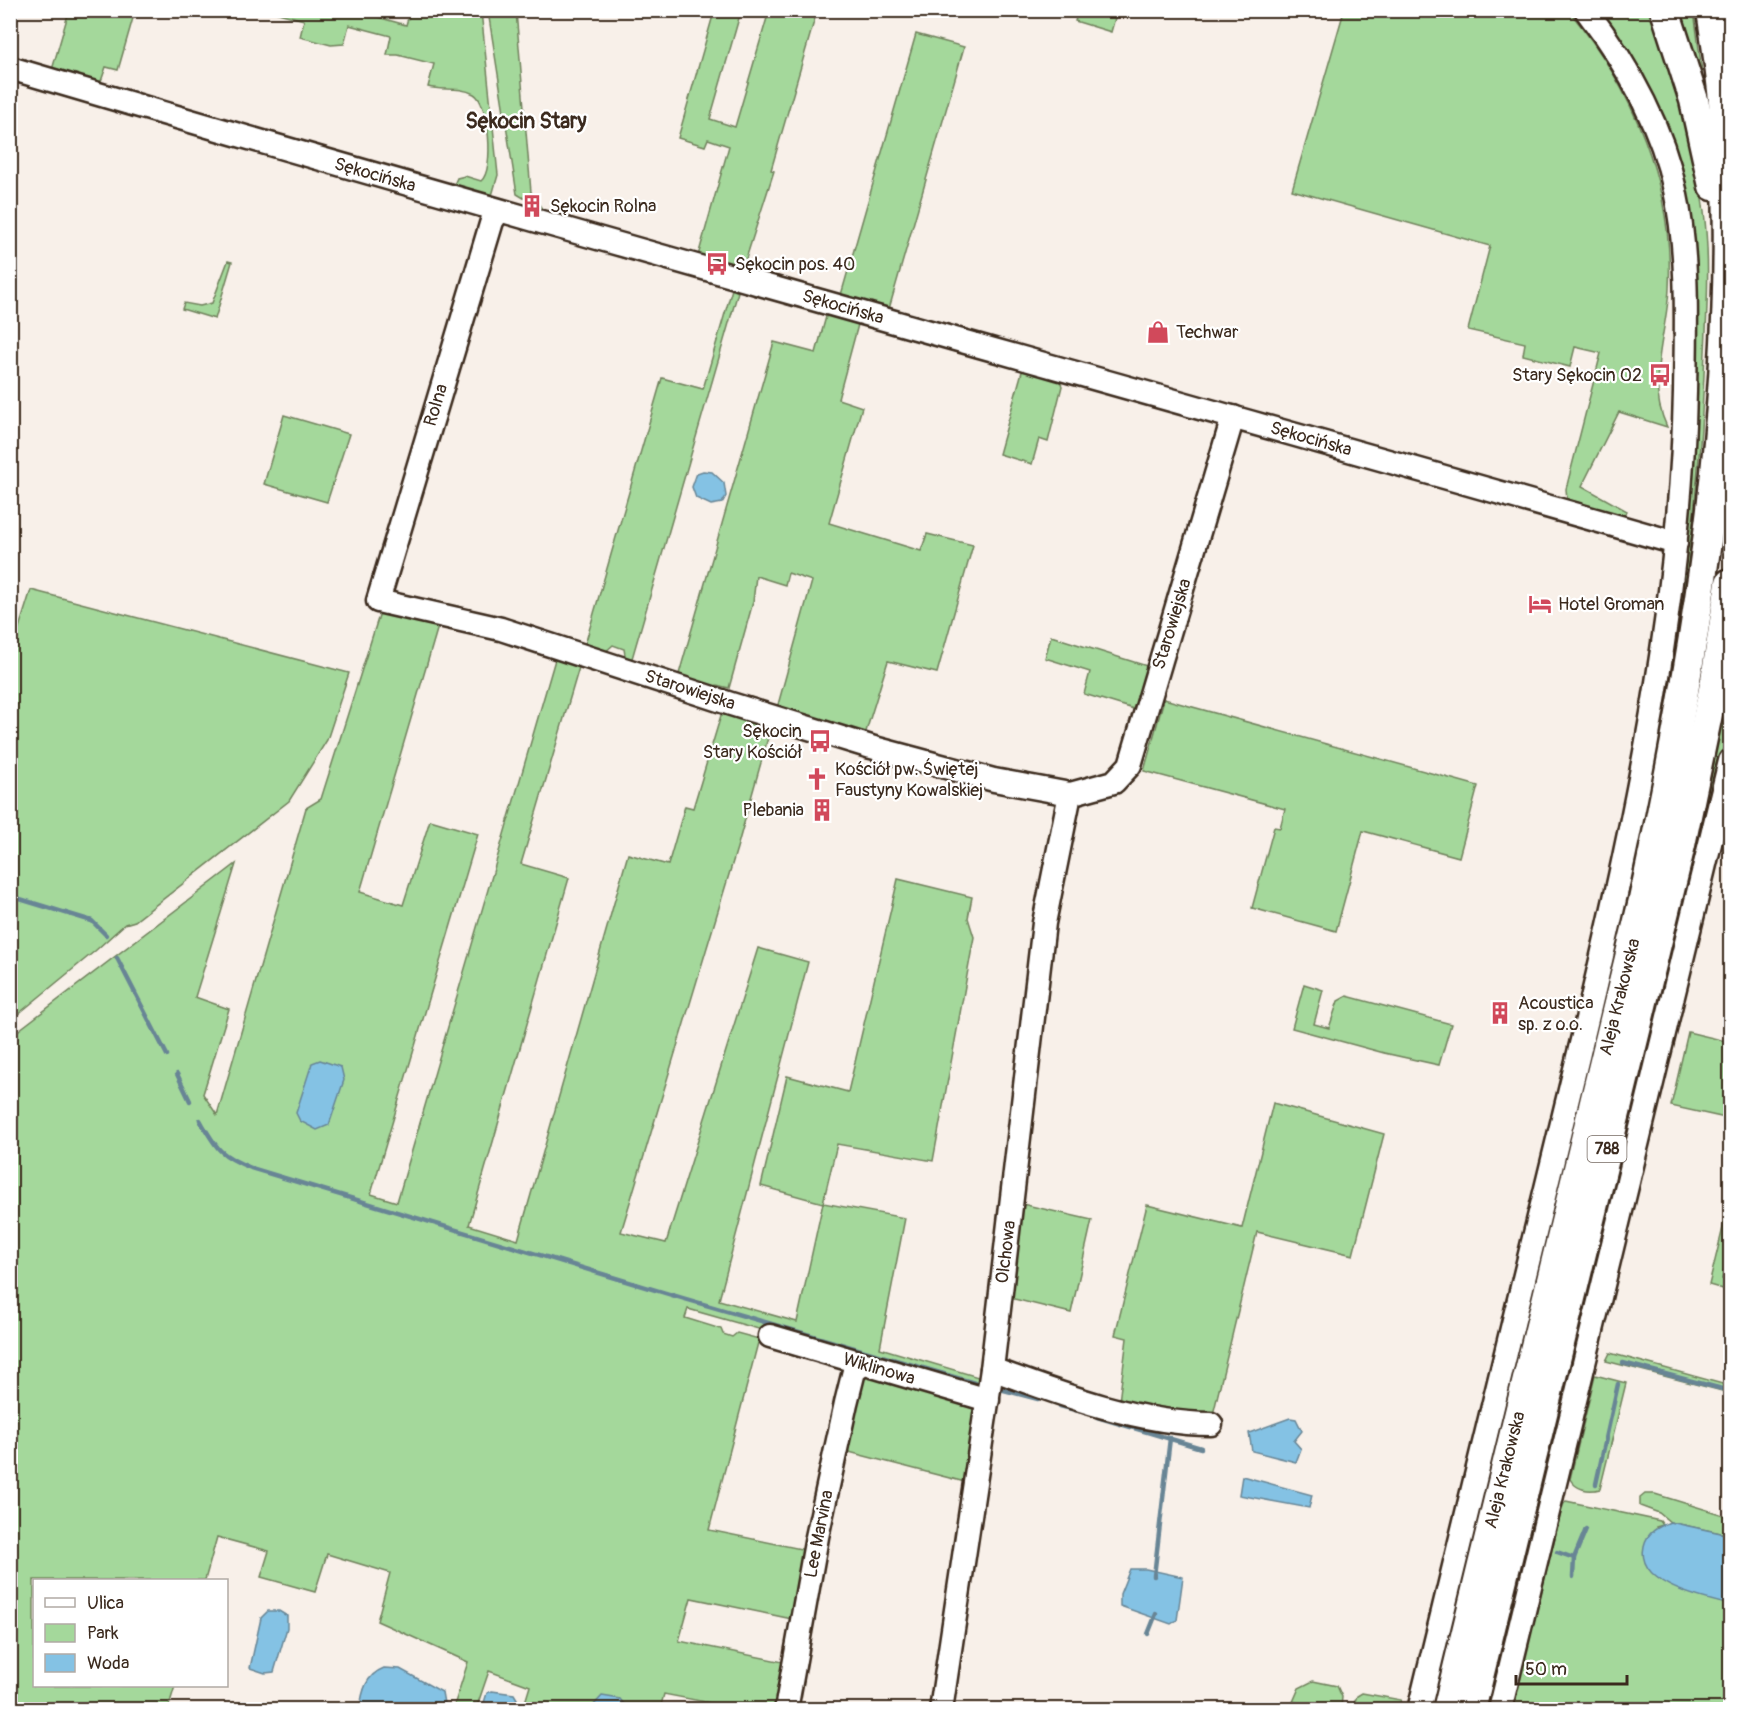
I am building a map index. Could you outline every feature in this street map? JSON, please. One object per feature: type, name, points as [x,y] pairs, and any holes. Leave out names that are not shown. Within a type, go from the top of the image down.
[{"type":"main road","points":[[1665,10],[1705,141],[1727,274]]},
{"type":"main road","name":"788","points":[[1711,10],[1724,112],[1727,274]]},
{"type":"main road","name":"Aleja Krakowska","points":[[1447,1710],[1641,911],[1671,771],[1709,545],[1721,426],[1727,274]]},
{"type":"main road","name":"Aleja Krakowska","points":[[1471,1710],[1681,845],[1715,680],[1731,584]]},
{"type":"street","name":"Aleja Krakowska","points":[[1419,1710],[1603,956],[1643,759],[1676,543],[1684,445],[1685,316],[1683,256],[1675,189],[1648,109],[1628,70],[1586,10]]},
{"type":"street","name":"Sękocińska","points":[[10,68],[499,211],[1676,543]]},
{"type":"street","name":"Rolna","points":[[378,601],[492,221],[499,211]]},
{"type":"street","name":"Starowiejska","points":[[378,601],[501,629],[892,753],[994,780],[1070,794],[1109,785],[1124,774],[1130,765],[1233,417]]},
{"type":"street","points":[[1500,1710],[1731,760]]},
{"type":"street","name":"Olchowa","points":[[941,1710],[988,1400],[1044,923],[1070,794]]},
{"type":"street","name":"Wiklinowa","points":[[770,1336],[988,1400]]},
{"type":"street","name":"Lee Marvina","points":[[786,1710],[817,1537],[846,1403],[854,1371],[863,1364]]},
{"type":"street","points":[[992,1369],[1135,1414],[1176,1423],[1211,1424]]},
{"type":"green space","points":[[69,11],[135,11],[118,70],[106,67],[100,84],[52,70]]},
{"type":"green space","points":[[271,11],[356,11],[406,25],[410,11],[481,11],[498,175],[491,199],[452,189],[457,178],[465,176],[481,181],[488,164],[486,122],[483,109],[474,94],[462,90],[428,87],[434,64],[398,55],[387,55],[391,36],[349,25],[344,44],[331,45],[300,37],[304,20]]},
{"type":"green space","points":[[488,11],[516,11],[531,192],[542,209],[517,194]]},
{"type":"green space","points":[[711,11],[741,11],[710,119],[735,127],[769,11],[817,11],[771,170],[774,171],[743,268],[698,256],[729,146],[708,139],[705,146],[678,138],[714,12]]},
{"type":"green space","points":[[1078,11],[1117,11],[1111,32],[1075,21]]},
{"type":"green space","points":[[1344,11],[1569,11],[1612,72],[1645,140],[1656,176],[1669,250],[1669,288],[1657,375],[1661,410],[1667,427],[1619,412],[1582,486],[1627,511],[1623,516],[1567,499],[1566,489],[1601,353],[1575,347],[1570,367],[1523,355],[1525,343],[1468,330],[1490,246],[1292,190]]},
{"type":"green space","points":[[1598,11],[1652,11],[1676,85],[1695,160],[1704,212],[1708,273],[1696,495],[1682,615],[1664,734],[1642,852],[1435,1709],[1429,1710],[1584,1063],[1691,399],[1662,115],[1635,62]]},
{"type":"green space","points":[[1674,11],[1694,11],[1708,118]]},
{"type":"green space","points":[[916,34],[964,47],[889,309],[841,295]]},
{"type":"green space","points":[[228,261],[232,262],[215,319],[182,309],[184,303],[200,306],[212,303]]},
{"type":"green space","points":[[732,289],[738,292],[631,662],[626,661],[624,649],[613,645],[603,654],[584,648],[662,378],[703,389]]},
{"type":"green space","points":[[827,313],[859,321],[838,399],[862,407],[829,523],[921,551],[927,534],[973,545],[937,673],[888,661],[864,738],[776,712],[812,581],[788,573],[785,585],[756,576],[753,602],[729,688],[717,685],[713,693],[677,681],[774,342],[816,353]]},
{"type":"green space","points":[[1023,368],[1059,378],[1062,386],[1048,442],[1039,439],[1032,464],[999,454]]},
{"type":"green space","points":[[284,415],[349,434],[327,502],[264,484]]},
{"type":"green space","points":[[31,590],[349,673],[327,740],[289,801],[135,921],[125,924],[11,1020],[10,656]]},
{"type":"green space","points":[[381,609],[439,623],[360,892],[403,905],[430,820],[478,834],[371,1194],[397,1202],[556,656],[580,664],[521,864],[569,878],[469,1225],[518,1240],[628,854],[668,865],[685,806],[693,808],[722,712],[771,727],[737,848],[621,1232],[666,1243],[758,948],[808,962],[719,1300],[797,1322],[823,1203],[905,1218],[880,1348],[985,1379],[974,1390],[688,1309],[685,1318],[721,1329],[723,1334],[732,1337],[737,1333],[759,1339],[709,1530],[811,1551],[797,1620],[691,1598],[679,1641],[788,1663],[780,1709],[742,1709],[664,1694],[660,1709],[523,1709],[530,1686],[489,1671],[476,1709],[453,1709],[468,1662],[377,1621],[390,1573],[327,1554],[315,1592],[261,1577],[269,1551],[217,1537],[205,1579],[33,1579],[33,1687],[175,1687],[168,1709],[11,1710],[11,1036],[236,864],[195,997],[229,1009],[203,1094],[217,1115],[306,808],[321,799]]},
{"type":"green space","points":[[1051,636],[1150,667],[1137,710],[1084,694],[1090,672],[1045,658]]},
{"type":"green space","points":[[1730,644],[1730,728],[1493,1709],[1478,1710]]},
{"type":"green space","points":[[1164,699],[1478,786],[1459,857],[1363,831],[1336,931],[1252,908],[1274,827],[1280,828],[1285,809],[1144,771]]},
{"type":"green space","points":[[898,879],[972,897],[968,918],[974,937],[933,1161],[837,1144],[823,1203],[761,1186],[787,1076],[848,1092]]},
{"type":"green space","points":[[1304,984],[1323,990],[1314,1024],[1329,1028],[1338,1001],[1347,996],[1451,1024],[1439,1065],[1292,1028]]},
{"type":"green space","points":[[1688,1032],[1730,1042],[1730,1119],[1671,1106]]},
{"type":"green space","points":[[1273,1103],[1384,1134],[1353,1255],[1257,1232],[1212,1419],[1119,1402],[1127,1338],[1115,1335],[1147,1205],[1242,1228]]},
{"type":"green space","points":[[1730,1199],[1730,1243],[1722,1279],[1730,1282],[1730,1291],[1709,1285]]},
{"type":"green space","points":[[1022,1204],[1092,1220],[1071,1313],[1010,1298]]},
{"type":"green space","points":[[1610,1353],[1730,1386],[1730,1393],[1606,1361]]},
{"type":"green space","points":[[875,1374],[975,1401],[965,1482],[845,1451],[862,1379]]},
{"type":"green space","points":[[1595,1375],[1626,1383],[1600,1489],[1587,1490],[1579,1488],[1570,1479]]},
{"type":"green space","points":[[1645,1494],[1655,1494],[1730,1517],[1730,1535],[1670,1522],[1659,1513],[1640,1506],[1640,1498]]},
{"type":"green space","points":[[1566,1501],[1660,1521],[1663,1525],[1656,1527],[1683,1591],[1730,1605],[1730,1709],[1512,1710],[1563,1505]]},
{"type":"green space","points":[[1313,1681],[1337,1686],[1342,1697],[1341,1709],[1293,1702],[1299,1688]]},
{"type":"green space","points":[[1362,1693],[1401,1700],[1398,1709],[1369,1706],[1368,1709],[1352,1709],[1357,1696]]},
{"type":"water","points":[[712,472],[724,483],[726,496],[722,503],[711,505],[696,498],[692,487],[697,473]]},
{"type":"water","points":[[320,1060],[341,1067],[344,1080],[329,1125],[317,1130],[300,1121],[296,1113],[312,1063]]},
{"type":"water","points":[[1290,1418],[1296,1419],[1302,1431],[1294,1441],[1301,1449],[1296,1462],[1252,1451],[1249,1433]]},
{"type":"water","points":[[1242,1476],[1312,1495],[1309,1508],[1239,1495]]},
{"type":"water","points":[[1670,1522],[1730,1535],[1730,1605],[1673,1588],[1650,1571],[1644,1559],[1645,1541],[1654,1531]]},
{"type":"water","points":[[1130,1569],[1146,1569],[1183,1577],[1177,1620],[1171,1624],[1120,1606],[1120,1594]]},
{"type":"water","points":[[268,1611],[279,1611],[287,1616],[287,1628],[274,1672],[265,1673],[250,1668],[261,1618]]},
{"type":"water","points":[[384,1668],[400,1669],[442,1692],[445,1709],[360,1709],[366,1684],[373,1675]]},
{"type":"water","points":[[492,1691],[514,1694],[517,1699],[515,1709],[482,1709],[487,1693]]},
{"type":"water","points":[[602,1696],[620,1699],[628,1709],[590,1709]]},
{"type":"waterway","points":[[10,896],[92,921],[106,935]]},
{"type":"waterway","points":[[117,958],[167,1055]]},
{"type":"waterway","points":[[177,1074],[190,1101]]},
{"type":"waterway","points":[[200,1120],[225,1155],[251,1168],[682,1298],[978,1384]]},
{"type":"waterway","points":[[1623,1363],[1730,1391]]},
{"type":"waterway","points":[[1596,1484],[1618,1384]]},
{"type":"waterway","points":[[1000,1389],[1038,1399]]},
{"type":"waterway","points":[[1060,1406],[1083,1412]]},
{"type":"waterway","points":[[1097,1417],[1201,1448]]},
{"type":"waterway","points":[[1154,1576],[1170,1438]]},
{"type":"waterway","points":[[1574,1558],[1586,1529]]},
{"type":"waterway","points":[[1557,1552],[1574,1558],[1573,1577]]},
{"type":"waterway","points":[[1148,1634],[1156,1614]]},
{"type":"place","name":"Sękocin Rolna","points":[[532,206]]},
{"type":"place","name":"Sękocin pos. 40","points":[[717,264]]},
{"type":"place","name":"Techwar","points":[[1158,332]]},
{"type":"place","name":"Stary Sękocin 02","points":[[1660,375]]},
{"type":"place","name":"Hotel Groman","points":[[1540,604]]},
{"type":"place","name":"Sękocin Stary Kościół","points":[[820,741]]},
{"type":"place","name":"Kościół pw. Świętej Faustyny Kowalskiej","points":[[817,779]]},
{"type":"place","name":"Plebania","points":[[822,810]]},
{"type":"place","name":"Acoustica sp. z o.o.","points":[[1500,1013]]},
{"type":"district","name":"Sękocin Stary","points":[[526,121]]}]
